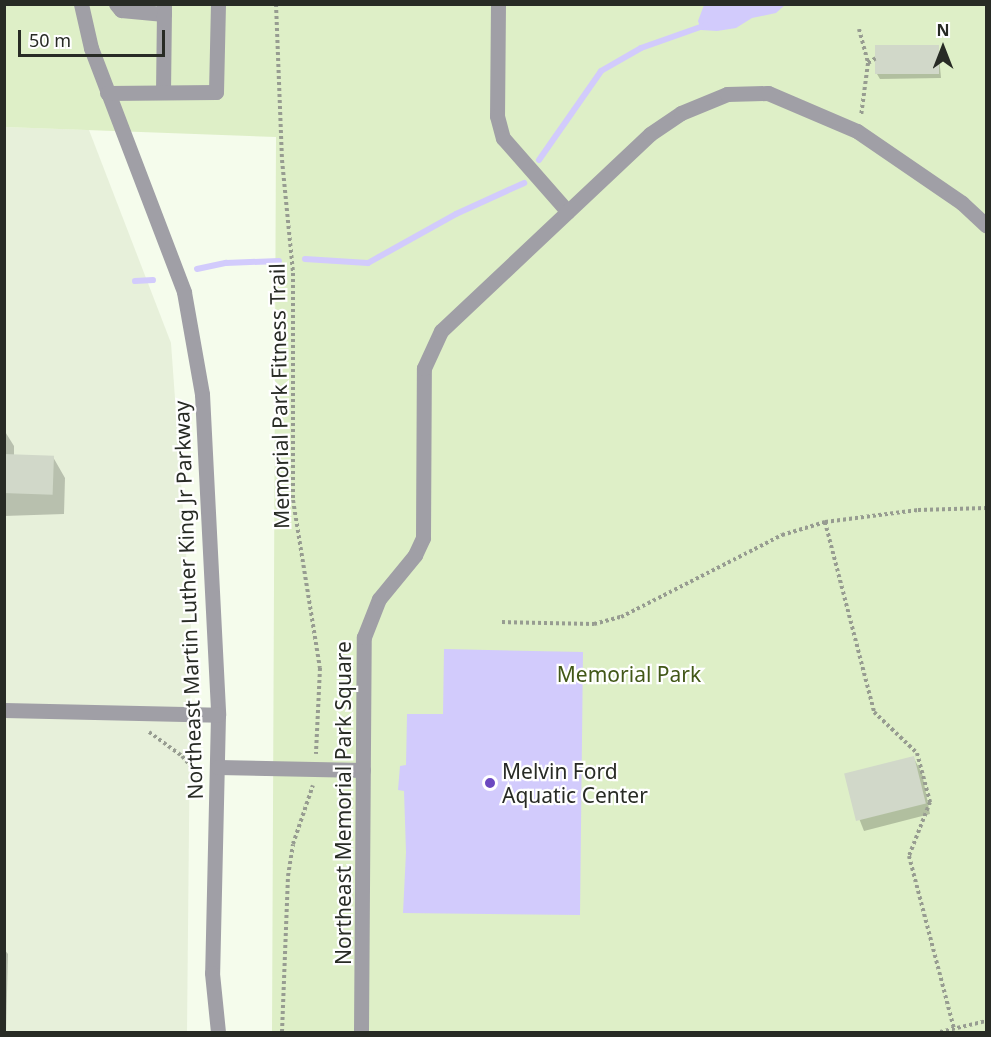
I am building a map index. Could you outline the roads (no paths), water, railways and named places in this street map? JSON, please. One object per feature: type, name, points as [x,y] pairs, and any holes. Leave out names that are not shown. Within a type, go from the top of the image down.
[{"type":"street","name":"Northeast Martin Luther King Jr Parkway","points":[[81,4],[107,93],[184,292],[202,394],[218,716],[212,973],[218,1032]]},
{"type":"street","points":[[116,4],[122,10],[164,9],[163,92]]},
{"type":"street","points":[[107,93],[216,92],[218,4]]},
{"type":"street","points":[[498,4],[497,116],[503,138],[568,212]]},
{"type":"street","name":"Northeast Memorial Park Square","points":[[361,1032],[364,637],[368,620],[379,599],[415,555],[423,538],[424,368],[441,331],[650,134],[681,113],[727,94],[768,93],[857,131],[962,204],[987,225]]},
{"type":"street","points":[[4,710],[218,716]]},
{"type":"street","points":[[218,767],[363,770]]},
{"type":"waterway","points":[[539,160],[601,71],[641,48],[706,25]]},
{"type":"waterway","points":[[305,259],[368,263],[456,214],[524,183]]},
{"type":"waterway","points":[[197,269],[226,263],[279,261]]},
{"type":"waterway","points":[[135,281],[153,280]]},
{"type":"place","name":"Melvin Ford Aquatic Center","points":[[490,783]]},
{"type":"park label","name":"Memorial Park","points":[[629,674]]}]
